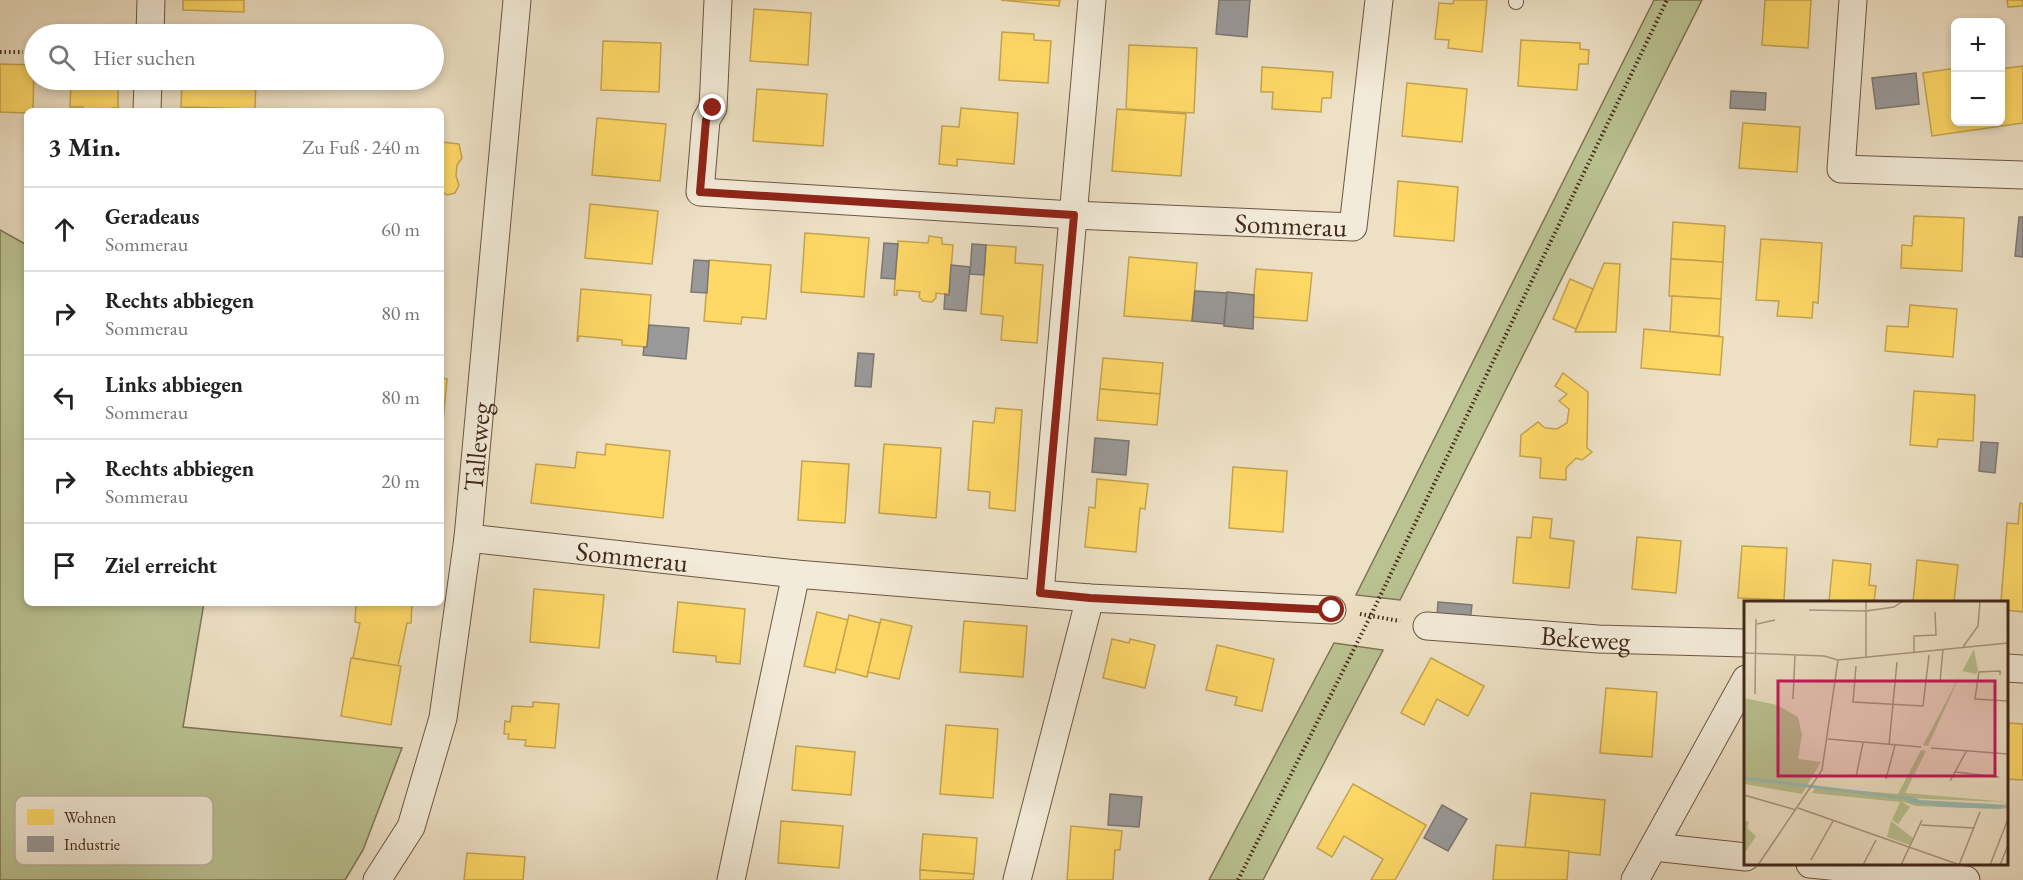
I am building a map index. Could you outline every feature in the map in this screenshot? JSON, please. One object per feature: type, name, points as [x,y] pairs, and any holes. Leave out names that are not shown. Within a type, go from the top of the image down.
[{"type":"street","points":[[150,24],[151,0]]},
{"type":"street","name":"Talleweg","points":[[377,880],[411,827],[443,718],[468,538],[517,0]]},
{"type":"street","name":"Sommerau","points":[[718,0],[713,108],[706,120],[700,192],[1074,215],[1353,227],[1378,0]]},
{"type":"street","points":[[1040,593],[1092,0]]},
{"type":"street","points":[[1852,0],[1841,169],[2023,176]]},
{"type":"street","points":[[147,108],[148,90]]},
{"type":"street","name":"Sommerau","points":[[468,538],[796,574],[1090,598],[1332,610]]},
{"type":"street","points":[[731,880],[796,574]]},
{"type":"street","points":[[1017,880],[1090,598]]},
{"type":"street","name":"Bekeweg","points":[[1427,626],[1598,639],[1744,643]]},
{"type":"street","points":[[2008,668],[2023,669]]},
{"type":"street","points":[[1635,880],[1744,683]]},
{"type":"street","points":[[1654,847],[1744,857]]},
{"type":"street","points":[[1820,865],[1966,880]]},
{"type":"path","points":[[1238,880],[1371,615],[1667,0]]},
{"type":"path","points":[[0,52],[23,52]]},
{"type":"green space","points":[[1654,0],[1702,0],[1400,600],[1356,595]]},
{"type":"green space","points":[[0,230],[24,243],[24,606],[203,606],[183,727],[402,748],[363,850],[345,880],[0,880]]},
{"type":"green space","points":[[1334,643],[1383,650],[1263,880],[1209,880]]},
{"type":"building: Wohnen","points":[[183,0],[244,0],[244,12],[183,10]]},
{"type":"building: Wohnen","points":[[1001,0],[1060,0],[1059,6]]},
{"type":"building: Wohnen","points":[[1454,0],[1487,0],[1482,52],[1448,48],[1449,40],[1435,39],[1439,3],[1453,4]]},
{"type":"building: Wohnen","points":[[1765,0],[1811,0],[1808,48],[1762,45]]},
{"type":"building: Wohnen","points":[[2007,0],[2023,0],[2023,6],[2008,7]]},
{"type":"building: Wohnen","points":[[754,9],[811,13],[808,65],[750,61]]},
{"type":"building: Wohnen","points":[[1002,32],[1034,34],[1034,40],[1051,41],[1048,83],[999,80]]},
{"type":"building: Wohnen","points":[[1521,40],[1580,43],[1580,49],[1589,50],[1588,64],[1579,64],[1577,90],[1518,86]]},
{"type":"building: Wohnen","points":[[603,41],[661,43],[659,92],[601,90]]},
{"type":"building: Wohnen","points":[[1129,45],[1197,48],[1194,113],[1126,109]]},
{"type":"building: Wohnen","points":[[0,64],[24,65],[24,90],[33,90],[33,108],[24,108],[24,113],[0,112]]},
{"type":"building: Wohnen","points":[[2023,66],[2023,123],[2005,126],[2005,68]]},
{"type":"building: Wohnen","points":[[1262,67],[1333,72],[1331,98],[1322,98],[1321,112],[1272,109],[1273,92],[1261,92]]},
{"type":"building: Wohnen","points":[[1951,69],[1951,126],[2002,126],[1932,136],[1923,73]]},
{"type":"building: Wohnen","points":[[1407,83],[1467,89],[1462,142],[1402,136]]},
{"type":"building: Wohnen","points":[[757,89],[827,94],[823,146],[753,141]]},
{"type":"building: Wohnen","points":[[71,90],[118,90],[118,108],[70,107]]},
{"type":"building: Wohnen","points":[[182,90],[256,90],[255,108],[181,107]]},
{"type":"building: Wohnen","points":[[961,108],[1018,113],[1014,164],[957,159],[957,166],[939,164],[942,126],[959,127]]},
{"type":"building: Wohnen","points":[[1117,109],[1186,114],[1181,176],[1112,171]]},
{"type":"building: Wohnen","points":[[597,118],[666,124],[660,181],[592,175]]},
{"type":"building: Wohnen","points":[[1743,123],[1800,127],[1797,172],[1739,168]]},
{"type":"building: Wohnen","points":[[444,142],[459,144],[462,158],[457,165],[456,176],[459,185],[455,193],[447,195],[444,193]]},
{"type":"building: Wohnen","points":[[1398,181],[1458,187],[1454,241],[1394,236]]},
{"type":"building: Wohnen","points":[[590,204],[658,211],[652,264],[585,258]]},
{"type":"building: Wohnen","points":[[1914,216],[1964,218],[1962,271],[1901,268],[1902,245],[1912,246]]},
{"type":"building: Wohnen","points":[[1673,222],[1725,226],[1723,262],[1671,259]]},
{"type":"building: Wohnen","points":[[805,233],[869,238],[864,297],[801,292]]},
{"type":"building: Wohnen","points":[[929,236],[942,238],[942,244],[953,245],[949,295],[936,293],[936,298],[932,302],[923,301],[919,297],[920,292],[897,290],[897,295],[894,295],[898,241],[928,243]]},
{"type":"building: Wohnen","points":[[1761,239],[1822,243],[1818,303],[1813,302],[1812,318],[1777,316],[1779,301],[1756,300]]},
{"type":"building: Wohnen","points":[[986,245],[1016,247],[1015,263],[1043,265],[1037,343],[1001,340],[1003,316],[981,314]]},
{"type":"building: Wohnen","points":[[1129,257],[1197,263],[1192,321],[1124,316]]},
{"type":"building: Wohnen","points":[[1671,259],[1723,262],[1721,299],[1669,296]]},
{"type":"building: Wohnen","points":[[709,260],[771,265],[766,319],[742,317],[741,324],[704,321]]},
{"type":"building: Wohnen","points":[[1604,263],[1620,264],[1616,332],[1575,332]]},
{"type":"building: Wohnen","points":[[1256,269],[1312,273],[1307,321],[1252,317]]},
{"type":"building: Wohnen","points":[[1570,279],[1593,289],[1576,329],[1553,319]]},
{"type":"building: Wohnen","points":[[581,289],[651,295],[647,347],[622,345],[622,340],[579,336],[577,341]]},
{"type":"building: Wohnen","points":[[1672,296],[1721,299],[1719,336],[1670,332]]},
{"type":"building: Wohnen","points":[[1910,305],[1957,309],[1953,357],[1885,351],[1887,326],[1908,327]]},
{"type":"building: Wohnen","points":[[1644,329],[1723,337],[1720,375],[1641,368]]},
{"type":"building: Wohnen","points":[[1103,358],[1163,363],[1160,394],[1100,389]]},
{"type":"building: Wohnen","points":[[1563,373],[1588,392],[1587,448],[1592,452],[1582,460],[1576,458],[1566,468],[1566,480],[1540,478],[1541,458],[1520,456],[1521,435],[1538,422],[1545,428],[1557,429],[1567,423],[1569,409],[1559,401],[1567,394],[1555,386]]},
{"type":"building: Wohnen","points":[[444,378],[447,379],[444,413]]},
{"type":"building: Wohnen","points":[[1100,389],[1160,394],[1157,425],[1097,420]]},
{"type":"building: Wohnen","points":[[1914,391],[1975,395],[1973,441],[1938,439],[1937,447],[1910,445]]},
{"type":"building: Wohnen","points":[[996,408],[1022,410],[1015,511],[989,508],[990,492],[968,490],[973,421],[994,423]]},
{"type":"building: Wohnen","points":[[606,444],[670,451],[663,518],[531,503],[536,464],[575,468],[577,452],[605,455]]},
{"type":"building: Wohnen","points":[[884,444],[941,448],[936,518],[879,513]]},
{"type":"building: Wohnen","points":[[802,461],[849,464],[845,523],[798,520]]},
{"type":"building: Wohnen","points":[[1233,467],[1287,471],[1283,532],[1229,528]]},
{"type":"building: Wohnen","points":[[1097,479],[1148,484],[1145,509],[1140,508],[1136,552],[1085,547],[1089,507],[1095,508]]},
{"type":"building: Wohnen","points":[[2020,503],[2023,504],[2023,612],[2008,610],[2008,601],[2001,601],[2007,523],[2018,524]]},
{"type":"building: Wohnen","points":[[1533,517],[1552,519],[1550,538],[1574,541],[1569,588],[1513,583],[1517,537],[1531,538]]},
{"type":"building: Wohnen","points":[[1637,537],[1681,541],[1676,593],[1632,589]]},
{"type":"building: Wohnen","points":[[1742,546],[1787,548],[1784,600],[1738,598]]},
{"type":"building: Wohnen","points":[[1833,560],[1871,564],[1869,585],[1876,586],[1874,601],[1829,601]]},
{"type":"building: Wohnen","points":[[1917,560],[1958,565],[1954,601],[1913,601]]},
{"type":"building: Wohnen","points":[[534,589],[604,595],[599,648],[530,642]]},
{"type":"building: Wohnen","points":[[678,602],[745,609],[740,664],[716,662],[716,656],[673,652]]},
{"type":"building: Wohnen","points":[[356,606],[412,606],[411,623],[407,623],[398,666],[353,658],[360,623],[355,622]]},
{"type":"building: Wohnen","points":[[817,612],[848,620],[835,673],[804,666]]},
{"type":"building: Wohnen","points":[[849,615],[880,623],[867,677],[836,669]]},
{"type":"building: Wohnen","points":[[881,619],[912,626],[899,679],[868,672]]},
{"type":"building: Wohnen","points":[[964,621],[1027,626],[1023,677],[960,672]]},
{"type":"building: Wohnen","points":[[1112,639],[1129,643],[1130,639],[1155,645],[1145,688],[1103,678]]},
{"type":"building: Wohnen","points":[[1217,645],[1274,659],[1262,711],[1235,705],[1237,697],[1206,690]]},
{"type":"building: Wohnen","points":[[351,658],[401,666],[391,725],[341,716]]},
{"type":"building: Wohnen","points":[[1431,658],[1484,686],[1468,716],[1437,699],[1424,725],[1401,713]]},
{"type":"building: Wohnen","points":[[1606,688],[1657,692],[1652,757],[1600,753]]},
{"type":"building: Wohnen","points":[[533,702],[559,704],[555,748],[525,746],[526,740],[508,739],[509,734],[504,734],[505,721],[510,722],[512,706],[533,707]]},
{"type":"building: Wohnen","points":[[2009,723],[2023,724],[2023,780],[2008,779]]},
{"type":"building: Wohnen","points":[[946,725],[998,729],[993,798],[940,794]]},
{"type":"building: Wohnen","points":[[796,746],[855,752],[851,795],[792,790]]},
{"type":"building: Wohnen","points":[[1353,784],[1426,825],[1395,880],[1371,880],[1383,859],[1344,836],[1332,857],[1317,848]]},
{"type":"building: Wohnen","points":[[1531,793],[1605,800],[1600,855],[1525,848]]},
{"type":"building: Wohnen","points":[[781,821],[843,826],[839,868],[778,863]]},
{"type":"building: Wohnen","points":[[1071,826],[1122,831],[1120,850],[1115,850],[1113,880],[1067,880]]},
{"type":"building: Wohnen","points":[[923,834],[977,838],[974,874],[920,870]]},
{"type":"building: Wohnen","points":[[1496,845],[1569,851],[1567,880],[1493,880]]},
{"type":"building: Wohnen","points":[[467,853],[525,857],[523,880],[464,880]]},
{"type":"building: Wohnen","points":[[920,870],[974,874],[973,880],[920,880]]},
{"type":"building: Industrie","points":[[1219,0],[1250,0],[1247,37],[1216,34]]},
{"type":"building: Industrie","points":[[1916,73],[1919,104],[1876,109],[1872,78]]},
{"type":"building: Industrie","points":[[1731,91],[1766,93],[1765,110],[1730,108]]},
{"type":"building: Industrie","points":[[2019,217],[2023,217],[2023,257],[2015,256]]},
{"type":"building: Industrie","points":[[884,243],[898,244],[895,279],[881,278]]},
{"type":"building: Industrie","points":[[972,244],[986,245],[984,275],[970,274]]},
{"type":"building: Industrie","points":[[694,260],[709,261],[707,293],[691,292]]},
{"type":"building: Industrie","points":[[951,265],[970,267],[966,311],[944,309],[945,294],[949,295]]},
{"type":"building: Industrie","points":[[1195,291],[1227,293],[1224,324],[1192,321]]},
{"type":"building: Industrie","points":[[1227,292],[1254,295],[1253,329],[1224,326]]},
{"type":"building: Industrie","points":[[649,325],[689,328],[686,359],[643,355],[644,347],[647,347]]},
{"type":"building: Industrie","points":[[858,353],[874,354],[871,387],[855,386]]},
{"type":"building: Industrie","points":[[1095,438],[1129,441],[1126,475],[1092,472]]},
{"type":"building: Industrie","points":[[1981,442],[1998,443],[1995,473],[1979,471]]},
{"type":"building: Industrie","points":[[1438,602],[1472,605],[1470,621],[1437,617]]},
{"type":"building: Industrie","points":[[1110,794],[1142,797],[1139,827],[1108,825]]},
{"type":"building: Industrie","points":[[1442,805],[1467,819],[1448,851],[1424,838]]},
{"type":"route","points":[[713,108],[706,120],[700,192],[1074,215],[1040,593],[1090,598],[1332,610]]}]
